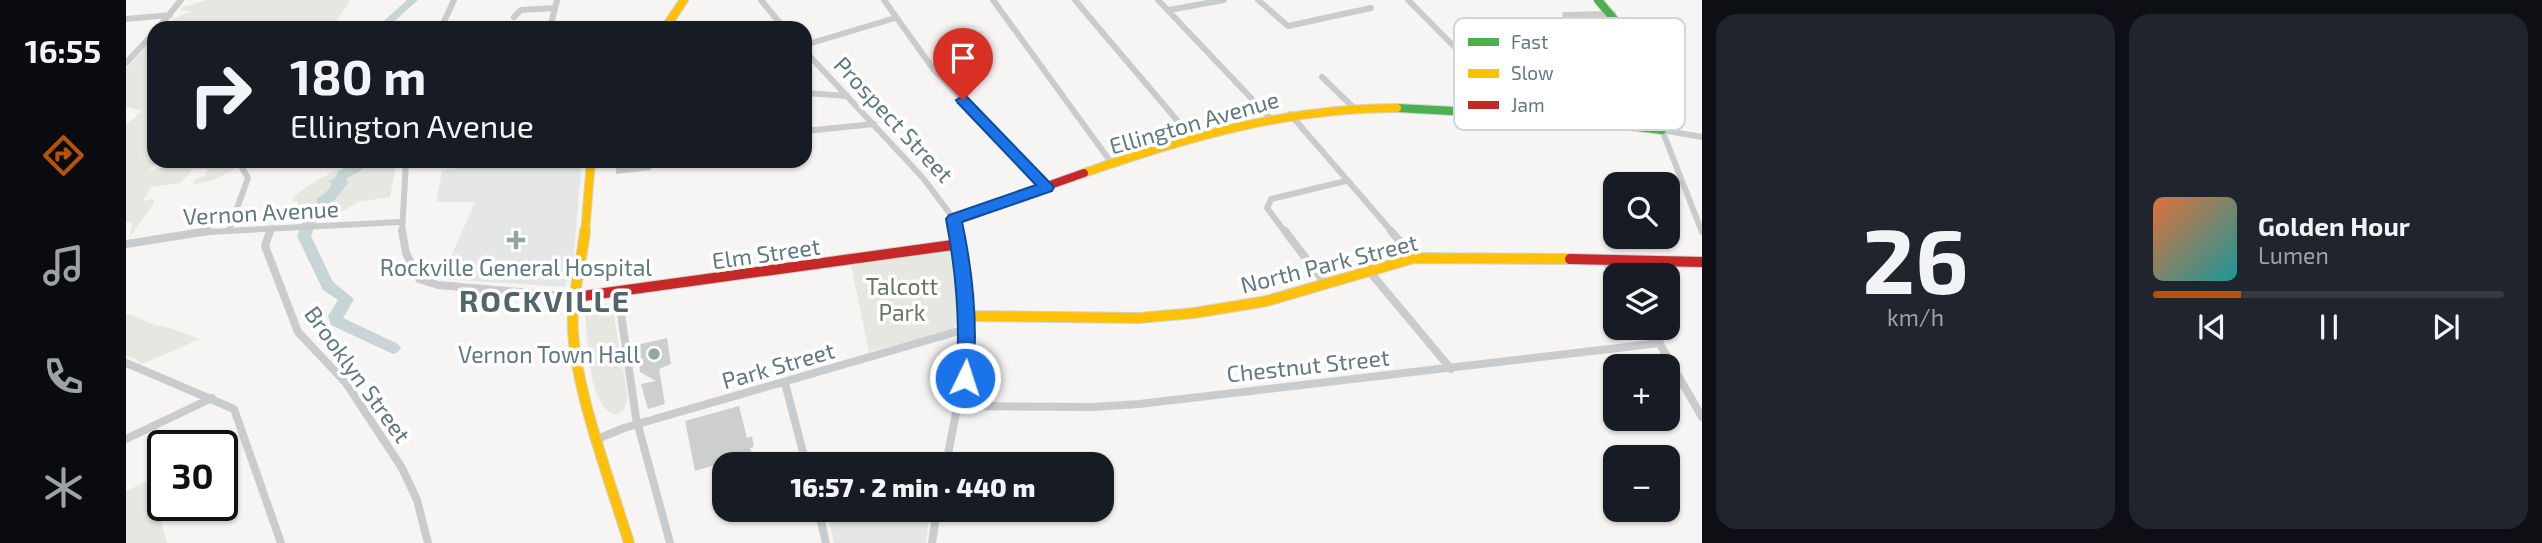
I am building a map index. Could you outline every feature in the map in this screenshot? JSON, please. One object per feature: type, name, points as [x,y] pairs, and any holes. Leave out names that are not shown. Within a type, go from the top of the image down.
[{"type":"street","points":[[165,21],[181,0]]},
{"type":"street","points":[[444,21],[454,0]]},
{"type":"street","points":[[552,21],[557,0]]},
{"type":"street","points":[[670,21],[684,0]]},
{"type":"street","points":[[761,0],[778,21]]},
{"type":"street","points":[[884,0],[934,70],[1046,187]]},
{"type":"street","points":[[993,0],[1113,165]]},
{"type":"street","points":[[1075,0],[1192,138]]},
{"type":"street","points":[[1158,0],[1270,118]]},
{"type":"street","points":[[1169,10],[1224,0]]},
{"type":"street","points":[[1258,0],[1288,26],[1371,8]]},
{"type":"street","points":[[1408,0],[1454,46]]},
{"type":"street","points":[[1598,0],[1615,18]]},
{"type":"street","points":[[514,17],[522,10],[555,8]]},
{"type":"street","points":[[1565,15],[1613,14]]},
{"type":"street","points":[[126,19],[170,15]]},
{"type":"street","points":[[812,42],[895,18]]},
{"type":"street","points":[[126,63],[147,40]]},
{"type":"street","name":"Prospect Street","points":[[812,58],[934,190],[954,219],[960,244],[967,356],[960,406],[949,452]]},
{"type":"street","points":[[1322,77],[1354,108]]},
{"type":"street","points":[[812,94],[847,96]]},
{"type":"street","name":"Ellington Avenue","points":[[954,219],[1192,138],[1270,118],[1354,108],[1454,111]]},
{"type":"street","points":[[1290,114],[1415,258]]},
{"type":"street","points":[[812,130],[874,124]]},
{"type":"street","points":[[1662,130],[1702,232]]},
{"type":"street","name":"Ellington Avenue","points":[[1662,130],[1702,137]]},
{"type":"street","points":[[229,230],[248,178],[244,168]]},
{"type":"street","points":[[405,168],[400,222],[412,268],[424,282],[576,297]]},
{"type":"street","points":[[590,168],[583,250],[573,313],[579,367],[629,543]]},
{"type":"street","points":[[1325,283],[1267,208],[1267,203],[1271,199],[1346,181]]},
{"type":"street","name":"Vernon Avenue","points":[[126,244],[176,234],[400,222]]},
{"type":"street","name":"Brooklyn Street","points":[[272,228],[265,239],[265,246],[293,323],[310,347],[346,383],[402,468],[416,500],[428,543]]},
{"type":"street","name":"Elm Street","points":[[576,297],[960,244]]},
{"type":"street","name":"North Park Street","points":[[966,316],[1139,318],[1236,307],[1415,258],[1702,262]]},
{"type":"street","points":[[1368,271],[1451,369]]},
{"type":"street","points":[[618,293],[638,424],[670,543]]},
{"type":"street","name":"Park Street","points":[[600,438],[638,424],[966,330]]},
{"type":"street","points":[[1658,340],[1702,417]]},
{"type":"street","name":"Chestnut Street","points":[[960,406],[1092,408],[1660,343]]},
{"type":"street","points":[[126,363],[232,407],[238,415],[281,543]]},
{"type":"street","points":[[785,383],[803,452]]},
{"type":"street","points":[[126,439],[212,398]]},
{"type":"street","points":[[821,522],[826,543]]},
{"type":"street","points":[[932,543],[935,522]]},
{"type":"shaded area","name":"Rockville General Hospital","points":[[457,168],[581,168],[573,263],[565,287],[441,279],[475,202],[436,202],[442,171]]},
{"type":"shaded area","points":[[350,172],[346,179],[348,183],[338,196],[316,210],[319,201],[316,199],[330,192],[332,183],[327,182]]},
{"type":"shaded area","points":[[829,522],[928,522],[926,543],[834,543]]},
{"type":"green space","points":[[208,0],[350,0],[336,21],[172,21],[193,11],[181,10],[182,7]]},
{"type":"green space","points":[[147,46],[147,168],[151,168],[149,170],[160,168],[237,168],[214,180],[196,184],[193,183],[195,179],[205,176],[208,169],[193,169],[180,183],[151,187],[143,201],[153,199],[154,203],[130,237],[132,223],[126,222],[126,125],[142,111],[126,107],[126,69]]},
{"type":"green space","points":[[344,168],[396,168],[390,197],[358,202],[328,220],[293,221],[298,202],[291,201],[319,179]]},
{"type":"green space","name":"Talcott Park","points":[[950,249],[955,251],[961,318],[951,331],[869,352],[851,265]]},
{"type":"green space","points":[[600,303],[608,304],[613,310],[628,398],[624,410],[616,415],[606,409],[599,399],[588,355],[585,313],[588,307]]},
{"type":"green space","points":[[126,314],[200,339],[140,365],[138,360],[126,356]]},
{"type":"green space","points":[[147,481],[147,521],[161,521],[167,543],[126,543],[126,491]]},
{"type":"building","points":[[616,168],[651,168],[651,170],[616,174]]},
{"type":"building","points":[[667,338],[671,364],[659,369],[665,404],[648,409],[641,384],[656,381],[640,372],[637,345]]},
{"type":"building","points":[[739,406],[747,438],[752,436],[754,447],[750,448],[751,452],[712,452],[712,466],[695,471],[685,421]]},
{"type":"waterway","points":[[389,21],[413,0]]},
{"type":"waterway","points":[[356,168],[342,175],[334,191],[312,214],[304,236],[328,286],[347,299],[335,316],[336,321],[393,348]]},
{"type":"traffic: fast","points":[[1598,0],[1613,18]]},
{"type":"traffic: fast","points":[[1397,108],[1454,111]]},
{"type":"traffic: slow","points":[[670,21],[684,0]]},
{"type":"traffic: slow","points":[[1084,173],[1160,147],[1238,125],[1317,111],[1397,108]]},
{"type":"traffic: slow","points":[[590,168],[583,250],[573,313],[576,347],[586,399],[629,543]]},
{"type":"traffic: slow","points":[[966,316],[1139,318],[1194,313],[1267,301],[1414,258],[1570,259]]},
{"type":"traffic: jam","points":[[576,297],[960,244],[954,219],[1084,173]]},
{"type":"traffic: jam","points":[[1570,259],[1702,262]]},
{"type":"place","name":"Rockville General Hospital","points":[[516,240]]},
{"type":"place","name":"Vernon Town Hall","points":[[654,354]]},
{"type":"district","name":"ROCKVILLE","points":[[545,300]]},
{"type":"route","points":[[963,100],[1046,187],[954,219],[963,263],[967,348],[965,378]]}]
